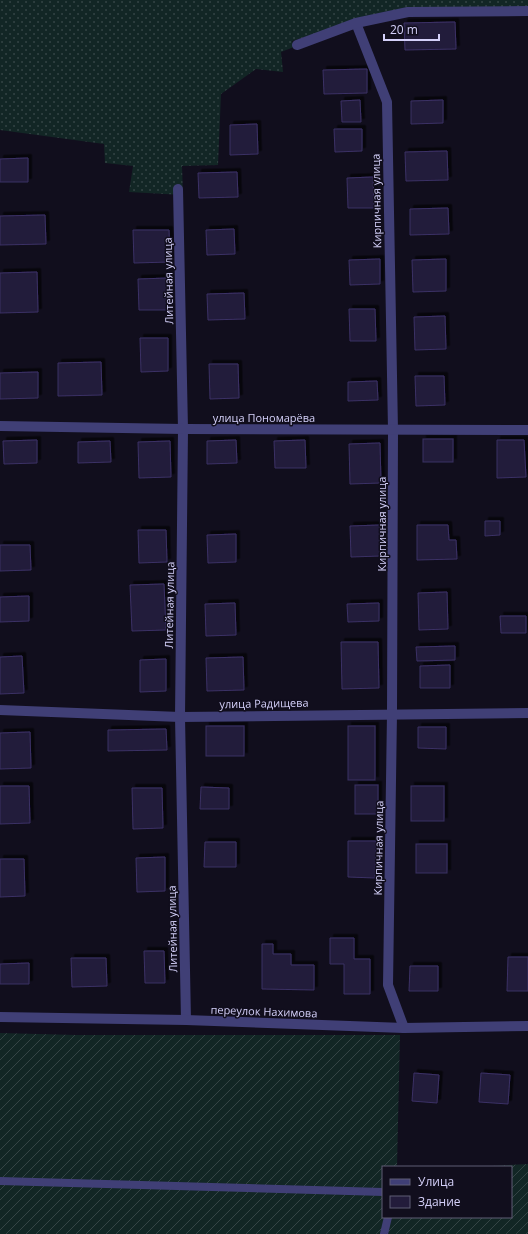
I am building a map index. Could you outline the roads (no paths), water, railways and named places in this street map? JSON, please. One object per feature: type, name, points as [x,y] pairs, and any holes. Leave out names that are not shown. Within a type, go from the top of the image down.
[{"type":"street","points":[[297,45],[356,23],[408,12],[528,11]]},
{"type":"street","name":"Кирпичная улица","points":[[356,23],[387,102],[393,430],[392,714],[388,985],[404,1028]]},
{"type":"street","name":"Литейная улица","points":[[178,190],[183,429],[180,717],[186,1020]]},
{"type":"street","name":"улица Пономарёва","points":[[0,426],[183,429],[528,430]]},
{"type":"street","name":"улица Радищева","points":[[0,710],[180,717],[528,713]]},
{"type":"street","name":"переулок Нахимова","points":[[0,1017],[186,1020],[404,1028],[528,1026]]},
{"type":"lane","points":[[0,1181],[382,1192]]},
{"type":"lane","points":[[384,1234],[388,1218]]}]
